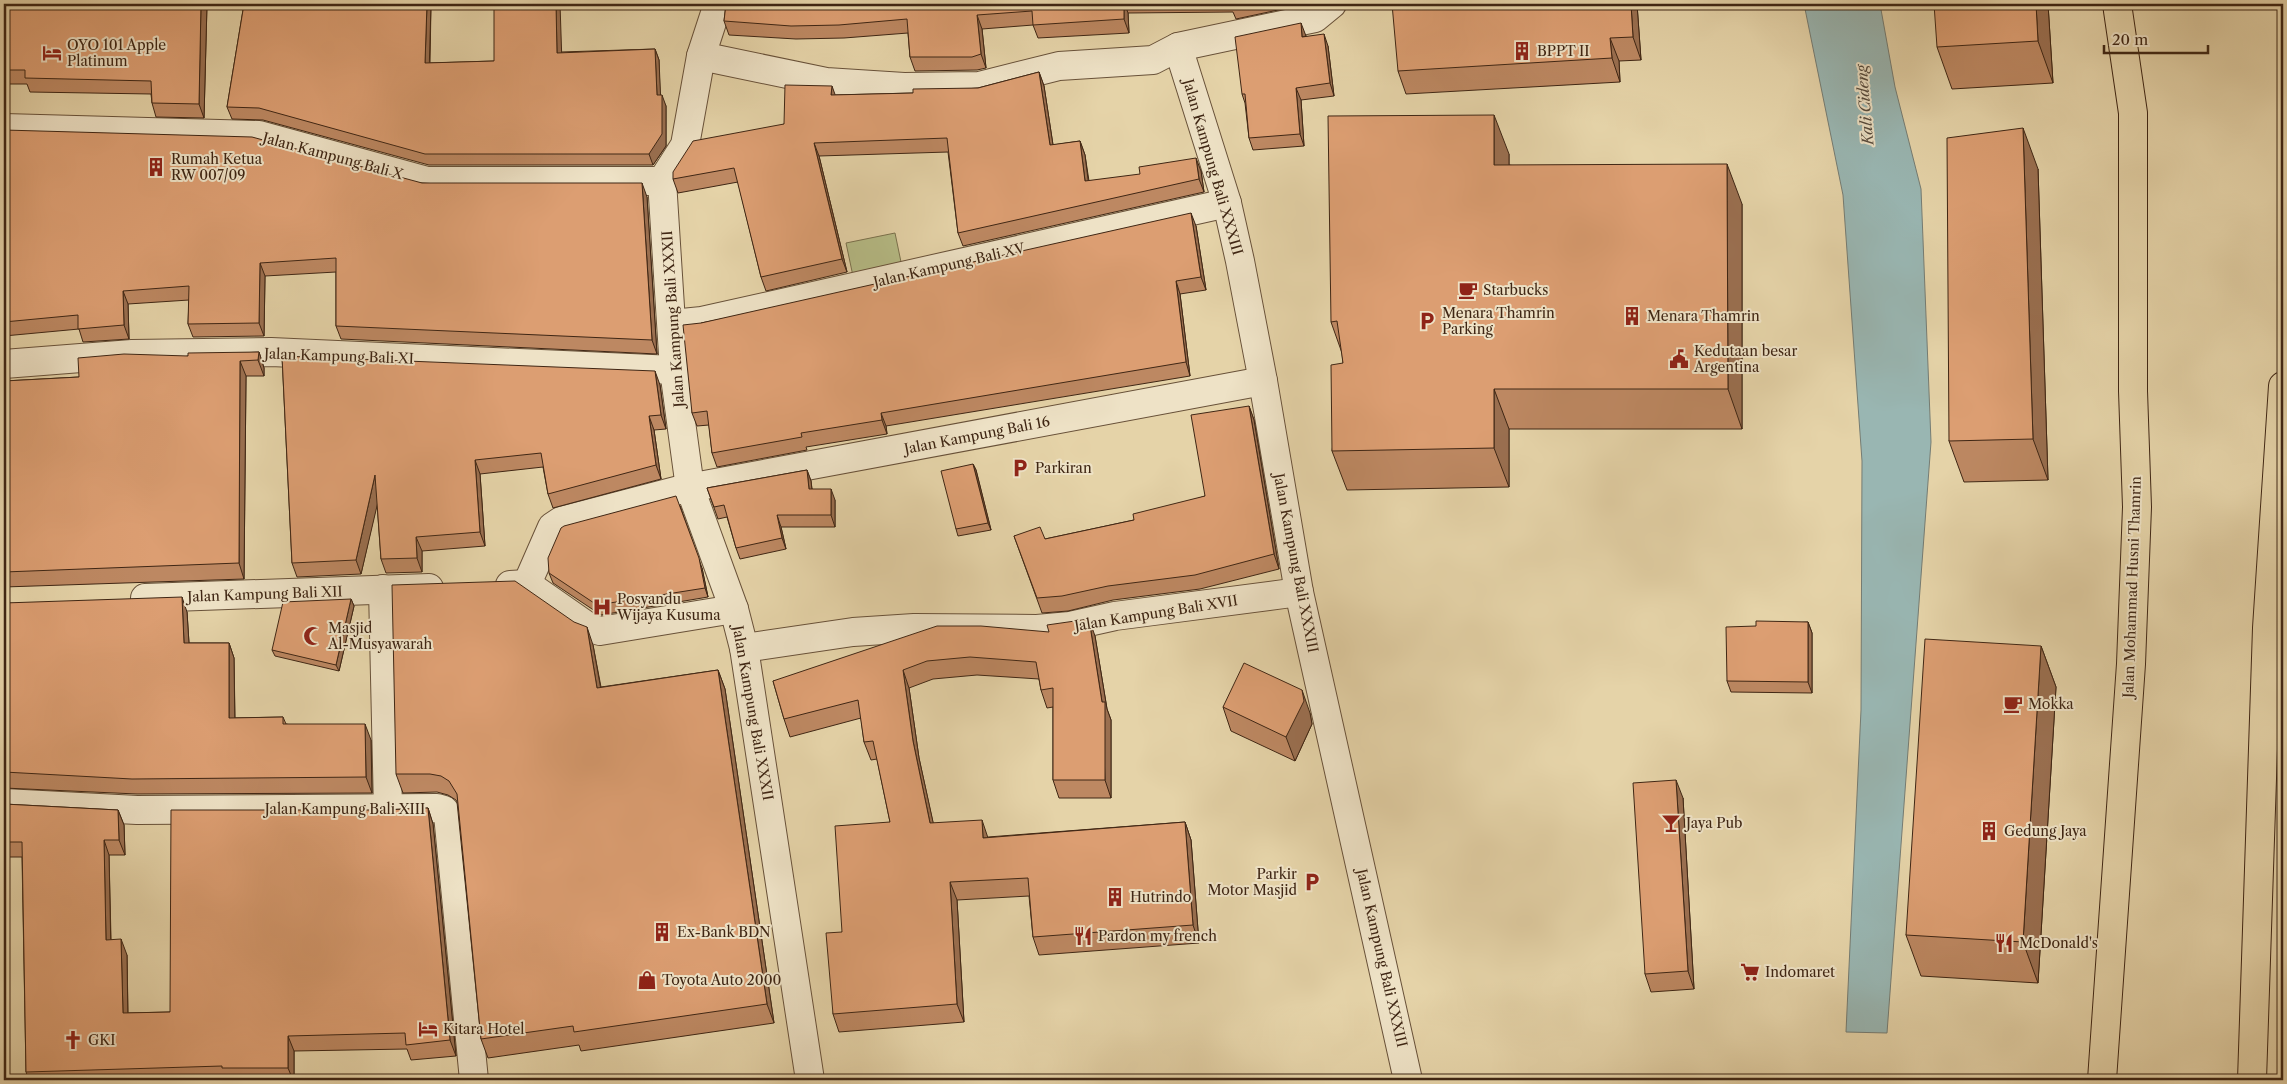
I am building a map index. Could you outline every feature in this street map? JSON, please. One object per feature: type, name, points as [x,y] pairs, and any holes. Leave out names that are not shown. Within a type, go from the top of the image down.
[{"type":"main road","name":"Jalan Mohammad Husni Thamrin","points":[[2102,1080],[2131,664],[2137,507],[2133,390],[2133,113],[2117,4]]},
{"type":"main road","points":[[2252,1080],[2267,628],[2283,386]]},
{"type":"street","points":[[662,181],[685,145],[701,56],[718,4]]},
{"type":"street","points":[[701,56],[826,82],[904,87],[978,86],[1059,66],[1153,60],[1178,47],[1315,18],[1332,4]]},
{"type":"street","name":"Jalan Kampung Bali XXXIII","points":[[1178,47],[1227,203],[1240,261],[1264,381],[1299,592],[1408,1080]]},
{"type":"street","name":"Jalan Kampung Bali X","points":[[4,128],[259,135],[427,181],[662,181]]},
{"type":"street","name":"Jalan Kampung Bali XXXII","points":[[662,181],[674,370],[690,488],[734,609],[744,648],[810,1080]]},
{"type":"street","name":"Jalan Kampung Bali XV","points":[[672,324],[702,321],[1227,203]]},
{"type":"street","name":"Jalan Kampung Bali XI","points":[[4,364],[132,354],[271,352],[674,370]]},
{"type":"street","name":"Jalan Kampung Bali 16","points":[[690,488],[1264,381]]},
{"type":"street","points":[[527,584],[552,527],[556,523],[690,488]]},
{"type":"street","points":[[488,586],[527,584],[590,628],[600,632],[734,609]]},
{"type":"street","name":"Jalan Kampung Bali XII","points":[[123,599],[450,587]]},
{"type":"street","points":[[383,589],[388,810]]},
{"type":"street","name":"Jalan Kampung Bali XVII","points":[[744,648],[853,632],[914,628],[1037,629],[1070,626],[1115,616],[1299,592]]},
{"type":"street","name":"Jalan Kampung Bali XIII","points":[[4,803],[137,810],[388,810],[437,808],[444,810],[448,815],[474,1080]]},
{"type":"green space","points":[[895,233],[906,286],[857,295],[846,243]]},
{"type":"water","name":"Kali Cideng","points":[[1804,4],[1880,4],[1895,87],[1921,189],[1931,442],[1887,1033],[1846,1032],[1861,710],[1862,461],[1843,195]]},
{"type":"building","points":[[4,4],[201,4],[199,104],[152,103],[151,81],[25,78],[25,70],[4,70]]},
{"type":"building","points":[[244,4],[427,4],[425,63],[494,61],[494,4],[556,4],[557,53],[655,49],[657,95],[662,95],[662,134],[649,154],[425,154],[259,108],[227,107]]},
{"type":"building","points":[[726,4],[1124,4],[1124,19],[1033,25],[1032,11],[977,15],[981,54],[972,57],[910,57],[907,19],[839,25],[791,26],[724,21]]},
{"type":"building","name":"BPPT II","points":[[1392,4],[1631,4],[1633,37],[1610,38],[1612,58],[1398,71]]},
{"type":"building","points":[[1934,4],[2036,4],[2038,41],[1937,47]]},
{"type":"building","points":[[1301,23],[1302,37],[1324,34],[1330,83],[1296,88],[1300,134],[1249,138],[1245,94],[1242,94],[1235,37]]},
{"type":"building","points":[[1039,72],[1050,145],[1080,141],[1085,181],[1140,174],[1139,167],[1196,158],[1199,179],[958,233],[947,138],[814,143],[842,259],[761,277],[734,168],[673,179],[673,172],[693,141],[784,124],[785,85],[832,86],[831,95],[913,93],[913,89],[978,88]]},
{"type":"building","points":[[1494,115],[1494,165],[1727,164],[1728,389],[1494,389],[1494,448],[1332,451],[1331,365],[1343,363],[1337,321],[1331,322],[1328,116]]},
{"type":"building","points":[[2023,128],[2033,439],[1949,441],[1947,138]]},
{"type":"building","points":[[4,130],[252,137],[422,183],[642,183],[652,340],[336,326],[336,258],[260,263],[259,323],[188,324],[189,286],[123,291],[124,325],[78,329],[78,315],[4,322]]},
{"type":"building","points":[[1191,213],[1201,277],[1176,281],[1186,362],[881,413],[882,420],[801,433],[802,437],[712,453],[707,411],[692,413],[683,325],[701,323]]},
{"type":"building","points":[[259,352],[258,360],[240,361],[239,563],[4,572],[4,381],[79,377],[78,358],[124,354],[188,356],[188,353]]},
{"type":"building","points":[[282,356],[655,371],[661,415],[649,416],[656,465],[548,494],[541,453],[475,460],[480,532],[416,537],[417,558],[381,559],[375,475],[356,560],[292,563]]},
{"type":"building","points":[[1249,406],[1274,554],[1195,575],[1108,586],[1062,596],[1037,598],[1014,536],[1040,527],[1045,539],[1134,520],[1133,514],[1205,496],[1191,415]]},
{"type":"building","points":[[973,464],[988,523],[956,529],[941,471]]},
{"type":"building","points":[[807,470],[809,489],[831,489],[831,515],[777,515],[782,538],[736,548],[724,505],[714,507],[707,488]]},
{"type":"building","points":[[676,496],[699,558],[705,588],[597,605],[549,573],[548,558],[561,528],[564,526]]},
{"type":"building","points":[[515,581],[574,622],[587,627],[597,688],[718,670],[767,1004],[574,1032],[573,1026],[481,1039],[457,794],[449,781],[441,776],[430,774],[396,774],[392,585]]},
{"type":"building","points":[[182,597],[184,643],[229,643],[229,718],[283,717],[283,724],[365,724],[366,777],[132,779],[4,772],[4,603]]},
{"type":"building","name":"Masjid Al-Musyawarah","points":[[351,599],[336,665],[272,650],[283,602]]},
{"type":"building","points":[[1089,619],[1102,702],[1105,702],[1105,780],[1053,780],[1053,688],[1041,690],[1036,662],[970,657],[927,661],[903,670],[913,741],[930,823],[982,820],[983,838],[1185,822],[1193,925],[1033,937],[1028,878],[950,882],[957,1004],[833,1014],[826,933],[842,932],[835,826],[890,822],[873,741],[864,742],[858,700],[784,719],[773,681],[937,626],[981,626],[1049,632],[1047,625]]},
{"type":"building","points":[[1756,621],[1808,622],[1808,682],[1727,681],[1726,627],[1756,626]]},
{"type":"building","name":"Gedung Jaya","points":[[1925,639],[2041,646],[2023,942],[1906,935]]},
{"type":"building","points":[[1244,663],[1302,690],[1304,701],[1286,737],[1223,707]]},
{"type":"building","points":[[1676,780],[1688,971],[1645,974],[1633,783]]},
{"type":"building","points":[[4,804],[118,810],[119,840],[104,840],[106,940],[121,939],[123,1013],[170,1012],[171,810],[382,810],[428,808],[450,1040],[406,1045],[405,1033],[288,1036],[288,1068],[222,1068],[222,1066],[26,1072],[22,842],[4,842]]},
{"type":"place","name":"BPPT II","points":[[1522,51]]},
{"type":"place","name":"OYO 101 Apple Platinum","points":[[52,53]]},
{"type":"place","name":"Rumah Ketua RW 007/09","points":[[156,167]]},
{"type":"place","name":"Starbucks","points":[[1468,290]]},
{"type":"place","name":"Menara Thamrin","points":[[1632,316]]},
{"type":"place","name":"Menara Thamrin Parking","points":[[1427,321]]},
{"type":"place","name":"Kedutaan besar Argentina","points":[[1679,359]]},
{"type":"place","name":"Parkiran","points":[[1020,468]]},
{"type":"place","name":"Posyandu Wijaya Kusuma","points":[[602,607]]},
{"type":"place","name":"Masjid Al-Musyawarah","points":[[313,636]]},
{"type":"place","name":"Mokka","points":[[2013,704]]},
{"type":"place","name":"Jaya Pub","points":[[1671,823]]},
{"type":"place","name":"Gedung Jaya","points":[[1989,831]]},
{"type":"place","name":"Parkir Motor Masjid","points":[[1312,882]]},
{"type":"place","name":"Hutrindo","points":[[1115,897]]},
{"type":"place","name":"Ex-Bank BDN","points":[[662,932]]},
{"type":"place","name":"Pardon my french","points":[[1083,936]]},
{"type":"place","name":"McDonald's","points":[[2004,943]]},
{"type":"place","name":"Indomaret","points":[[1750,972]]},
{"type":"place","name":"Toyota Auto 2000","points":[[647,980]]},
{"type":"place","name":"Kitara Hotel","points":[[428,1029]]},
{"type":"place","name":"GKI","points":[[73,1040]]}]
